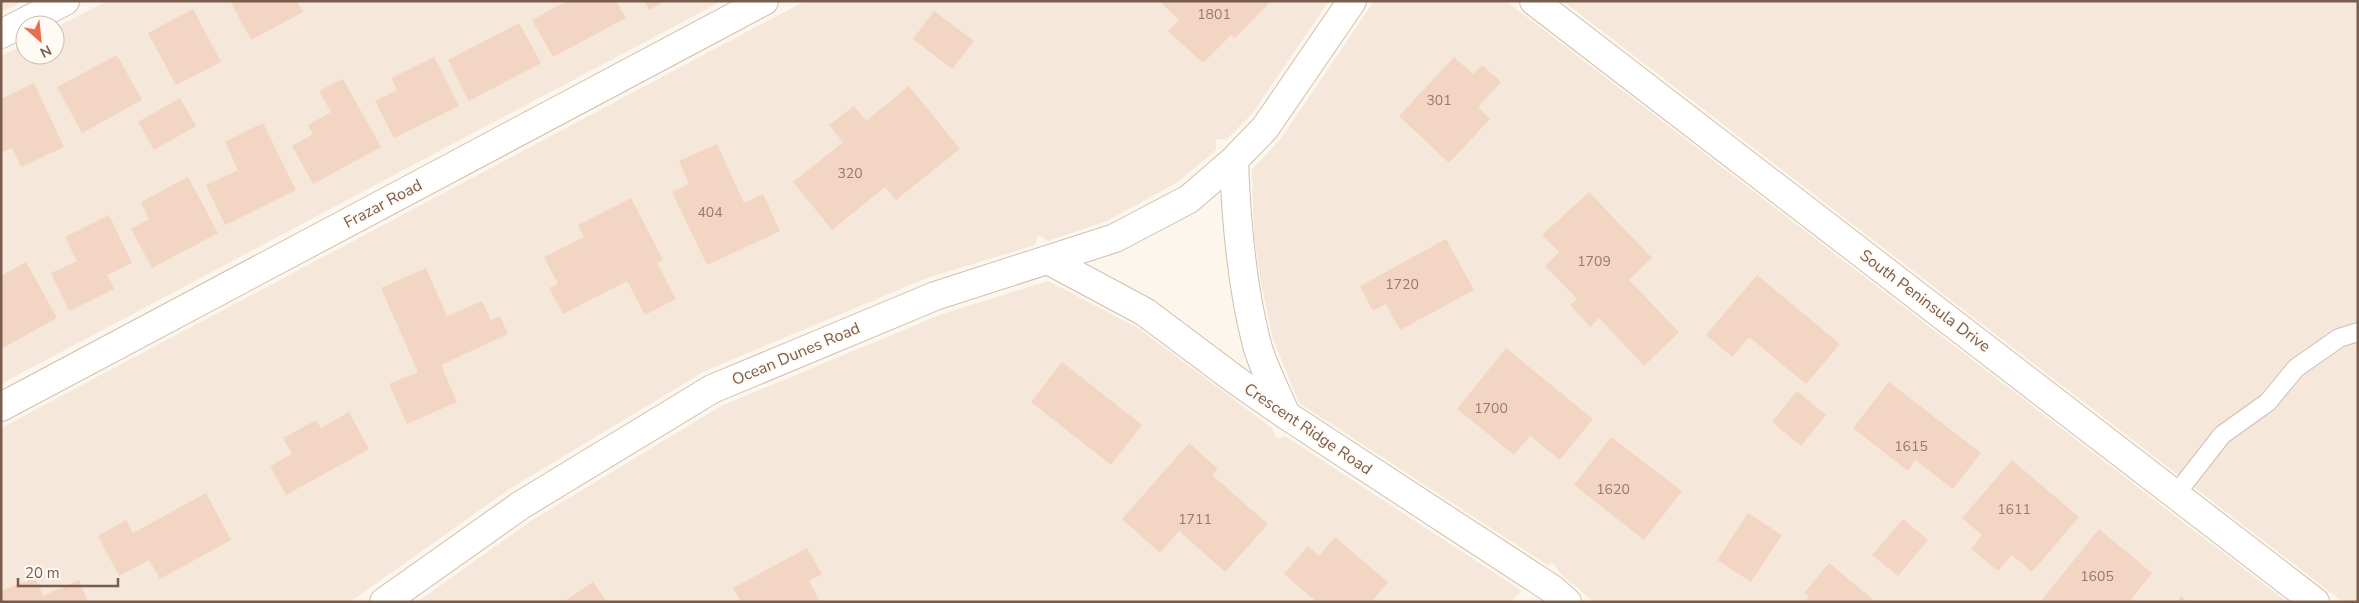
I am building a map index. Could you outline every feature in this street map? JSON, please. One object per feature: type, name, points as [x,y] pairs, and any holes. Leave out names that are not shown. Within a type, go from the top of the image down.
[{"type":"street","points":[[1,34],[65,1]]},
{"type":"street","name":"Frazar Road","points":[[1,407],[764,1]]},
{"type":"street","name":"Ocean Dunes Road","points":[[384,602],[521,505],[712,389],[935,296],[1115,238],[1189,199],[1234,160],[1265,128],[1352,1]]},
{"type":"street","name":"South Peninsula Drive","points":[[1534,1],[2315,602]]},
{"type":"street","points":[[1234,160],[1237,237],[1256,343],[1286,415]]},
{"type":"street","name":"Crescent Ridge Road","points":[[1048,260],[1146,312],[1236,381],[1552,598]]},
{"type":"lane","points":[[2176,494],[2222,435],[2268,402],[2296,368],[2339,338],[2358,332]]},
{"type":"shaded area","points":[[1,1],[23,1],[1,12]]},
{"type":"shaded area","points":[[107,1],[722,1],[1,384],[1,56],[15,49],[15,65],[65,65],[65,23]]},
{"type":"shaded area","points":[[805,1],[1329,1],[1252,114],[1226,140],[1216,139],[1216,150],[1178,182],[1107,221],[1048,241],[1038,235],[1035,245],[927,278],[705,371],[511,488],[350,602],[1,602],[1,428]]},
{"type":"shaded area","points":[[1374,1],[1506,1],[2287,602],[1594,602],[1563,576],[1552,563],[1549,566],[1299,403],[1273,339],[1254,237],[1252,169],[1280,140]]},
{"type":"shaded area","points":[[1563,1],[2358,1],[2358,602],[2343,602]]},
{"type":"shaded area","points":[[1048,281],[1138,328],[1272,428],[1277,439],[1285,436],[1522,591],[1510,602],[417,602],[531,521],[721,406],[942,314]]},
{"type":"building","points":[[230,1],[297,1],[303,12],[251,40]]},
{"type":"building","points":[[567,1],[616,1],[626,18],[553,57],[532,20]]},
{"type":"building","points":[[644,1],[665,1],[649,10]]},
{"type":"building","points":[[1159,1],[1271,1],[1235,38],[1231,35],[1203,63],[1168,31],[1179,20]]},
{"type":"building","points":[[193,9],[221,62],[176,85],[148,33]]},
{"type":"building","points":[[934,11],[974,41],[952,69],[913,39]]},
{"type":"building","points":[[519,23],[541,63],[469,101],[448,60]]},
{"type":"building","points":[[117,55],[142,100],[82,133],[57,87]]},
{"type":"building","points":[[434,57],[459,106],[394,138],[375,101],[397,90],[391,78]]},
{"type":"building","points":[[1454,57],[1473,74],[1482,65],[1501,82],[1478,107],[1490,119],[1449,163],[1399,116]]},
{"type":"building","points":[[343,79],[381,147],[313,184],[292,146],[313,134],[308,125],[331,112],[319,91]]},
{"type":"building","points":[[34,83],[64,147],[21,167],[12,148],[1,153],[1,99]]},
{"type":"building","points":[[909,86],[960,149],[896,200],[885,187],[832,230],[793,182],[843,142],[829,125],[854,106],[866,121]]},
{"type":"building","points":[[180,98],[196,126],[154,150],[138,122]]},
{"type":"building","points":[[263,123],[296,190],[225,225],[206,185],[238,170],[225,142]]},
{"type":"building","points":[[717,144],[744,203],[763,194],[780,231],[707,265],[672,192],[689,184],[679,161]]},
{"type":"building","points":[[188,177],[218,233],[152,268],[131,229],[149,219],[141,202]]},
{"type":"building","points":[[1589,192],[1652,258],[1629,280],[1679,332],[1644,366],[1599,318],[1590,327],[1570,305],[1577,299],[1545,266],[1559,252],[1542,235]]},
{"type":"building","points":[[631,198],[663,260],[657,263],[676,299],[645,315],[627,281],[563,314],[549,288],[558,284],[544,257],[584,237],[578,225]]},
{"type":"building","points":[[109,215],[132,263],[107,275],[114,289],[69,311],[51,273],[77,261],[65,237]]},
{"type":"building","points":[[1446,239],[1474,290],[1400,330],[1386,304],[1373,311],[1360,286]]},
{"type":"building","points":[[26,262],[57,318],[1,349],[1,276]]},
{"type":"building","points":[[426,268],[447,316],[482,301],[491,320],[500,316],[508,334],[441,365],[457,402],[407,424],[389,384],[418,372],[381,288]]},
{"type":"building","points":[[1757,275],[1840,344],[1806,384],[1749,337],[1732,357],[1706,335]]},
{"type":"building","points":[[1506,348],[1593,419],[1560,460],[1530,436],[1514,455],[1457,409]]},
{"type":"building","points":[[1062,362],[1142,425],[1111,465],[1031,402]]},
{"type":"building","points":[[1889,382],[1981,453],[1953,489],[1915,460],[1908,471],[1853,428]]},
{"type":"building","points":[[1797,391],[1826,415],[1801,446],[1772,422]]},
{"type":"building","points":[[349,412],[369,449],[286,495],[270,466],[292,454],[283,438],[316,420],[321,428]]},
{"type":"building","points":[[1611,437],[1682,491],[1644,540],[1574,485]]},
{"type":"building","points":[[1189,443],[1218,469],[1212,475],[1268,524],[1225,572],[1179,531],[1160,553],[1122,519]]},
{"type":"building","points":[[2012,460],[2079,517],[2032,572],[2012,555],[1998,571],[1971,549],[1982,535],[1962,518]]},
{"type":"building","points":[[206,493],[231,540],[160,579],[149,560],[119,576],[98,536],[126,520],[133,533]]},
{"type":"building","points":[[1748,513],[1782,535],[1751,582],[1717,560]]},
{"type":"building","points":[[1903,519],[1928,540],[1898,576],[1872,555]]},
{"type":"building","points":[[2099,529],[2152,573],[2129,602],[2040,602]]},
{"type":"building","points":[[1335,537],[1388,582],[1373,600],[1375,602],[1317,602],[1284,574],[1308,546],[1319,556]]},
{"type":"building","points":[[807,548],[822,574],[809,581],[820,602],[741,602],[733,588]]},
{"type":"building","points":[[1829,563],[1876,602],[1805,602],[1809,597],[1804,593]]},
{"type":"building","points":[[35,577],[43,596],[79,580],[88,602],[1,602],[1,591]]},
{"type":"building","points":[[593,582],[607,602],[563,602]]},
{"type":"building","points":[[2181,596],[2188,602],[2177,602]]}]
